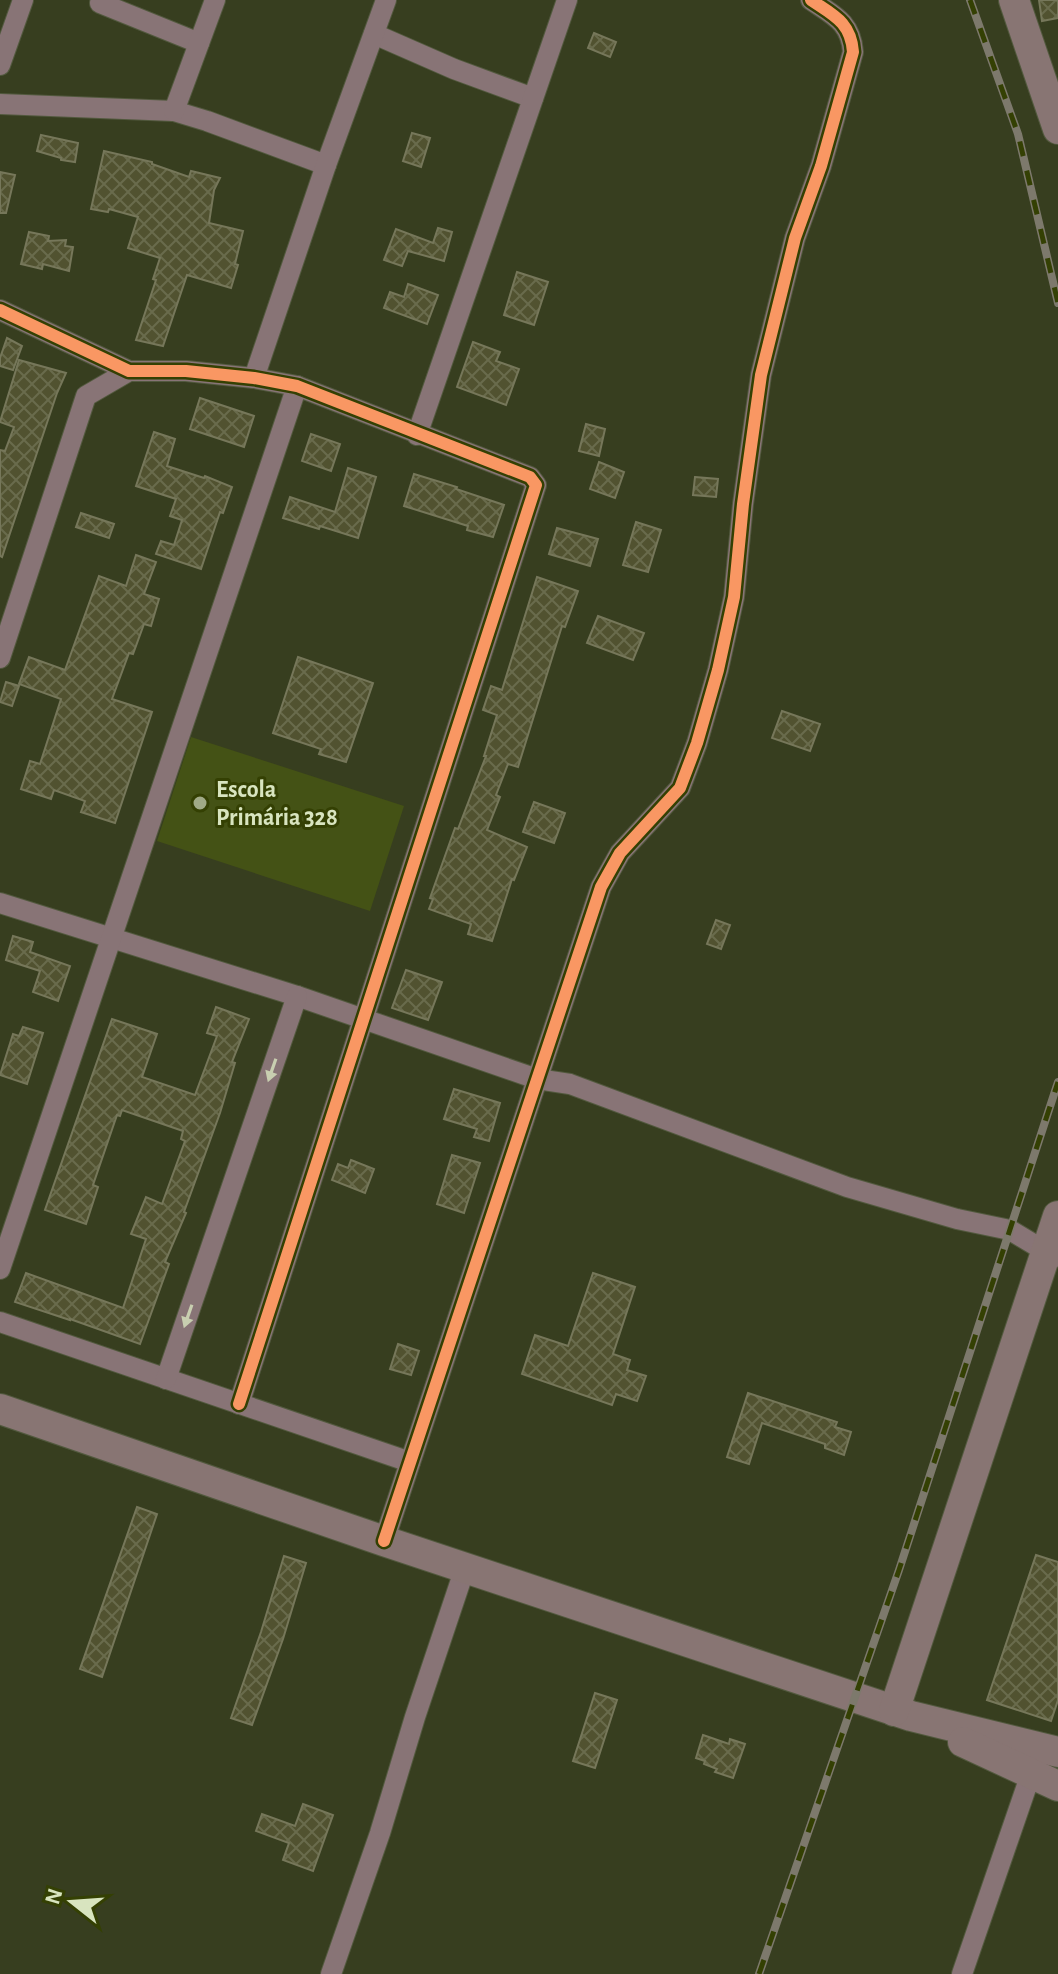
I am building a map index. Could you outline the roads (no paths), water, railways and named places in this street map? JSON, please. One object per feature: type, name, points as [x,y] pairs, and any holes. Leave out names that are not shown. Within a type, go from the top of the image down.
[{"type":"main road","points":[[1014,0],[1058,129]]},
{"type":"main road","points":[[903,1714],[1052,1255],[1058,1216]]},
{"type":"main road","points":[[0,1409],[1047,1765]]},
{"type":"street","points":[[0,65],[23,0]]},
{"type":"street","points":[[174,111],[215,0]]},
{"type":"street","points":[[254,378],[386,0]]},
{"type":"street","points":[[417,435],[567,0]]},
{"type":"street","points":[[384,1541],[601,887],[620,853],[680,788],[718,670],[734,597],[761,375],[795,238],[821,166],[853,52],[846,26],[811,0]]},
{"type":"street","points":[[100,3],[199,43]]},
{"type":"street","points":[[374,34],[454,69],[533,98]]},
{"type":"street","points":[[0,104],[174,111],[326,165]]},
{"type":"street","points":[[0,310],[129,371],[186,371],[297,386],[530,477],[536,485],[239,1404]]},
{"type":"street","points":[[0,658],[86,396],[129,371]]},
{"type":"street","points":[[0,1269],[297,386]]},
{"type":"street","points":[[0,903],[297,996],[537,1079],[570,1084],[847,1187],[957,1219],[1010,1230],[1052,1255]]},
{"type":"street","points":[[166,1379],[297,996]]},
{"type":"street","points":[[0,1322],[410,1462]]},
{"type":"street","points":[[331,1974],[465,1568]]},
{"type":"street","points":[[962,1974],[1047,1765]]},
{"type":"railway","points":[[970,0],[1018,134],[1058,303]]},
{"type":"railway","points":[[759,1974],[899,1570],[1058,1082]]},
{"type":"place","name":"Escola Primária 328","points":[[200,803]]}]
